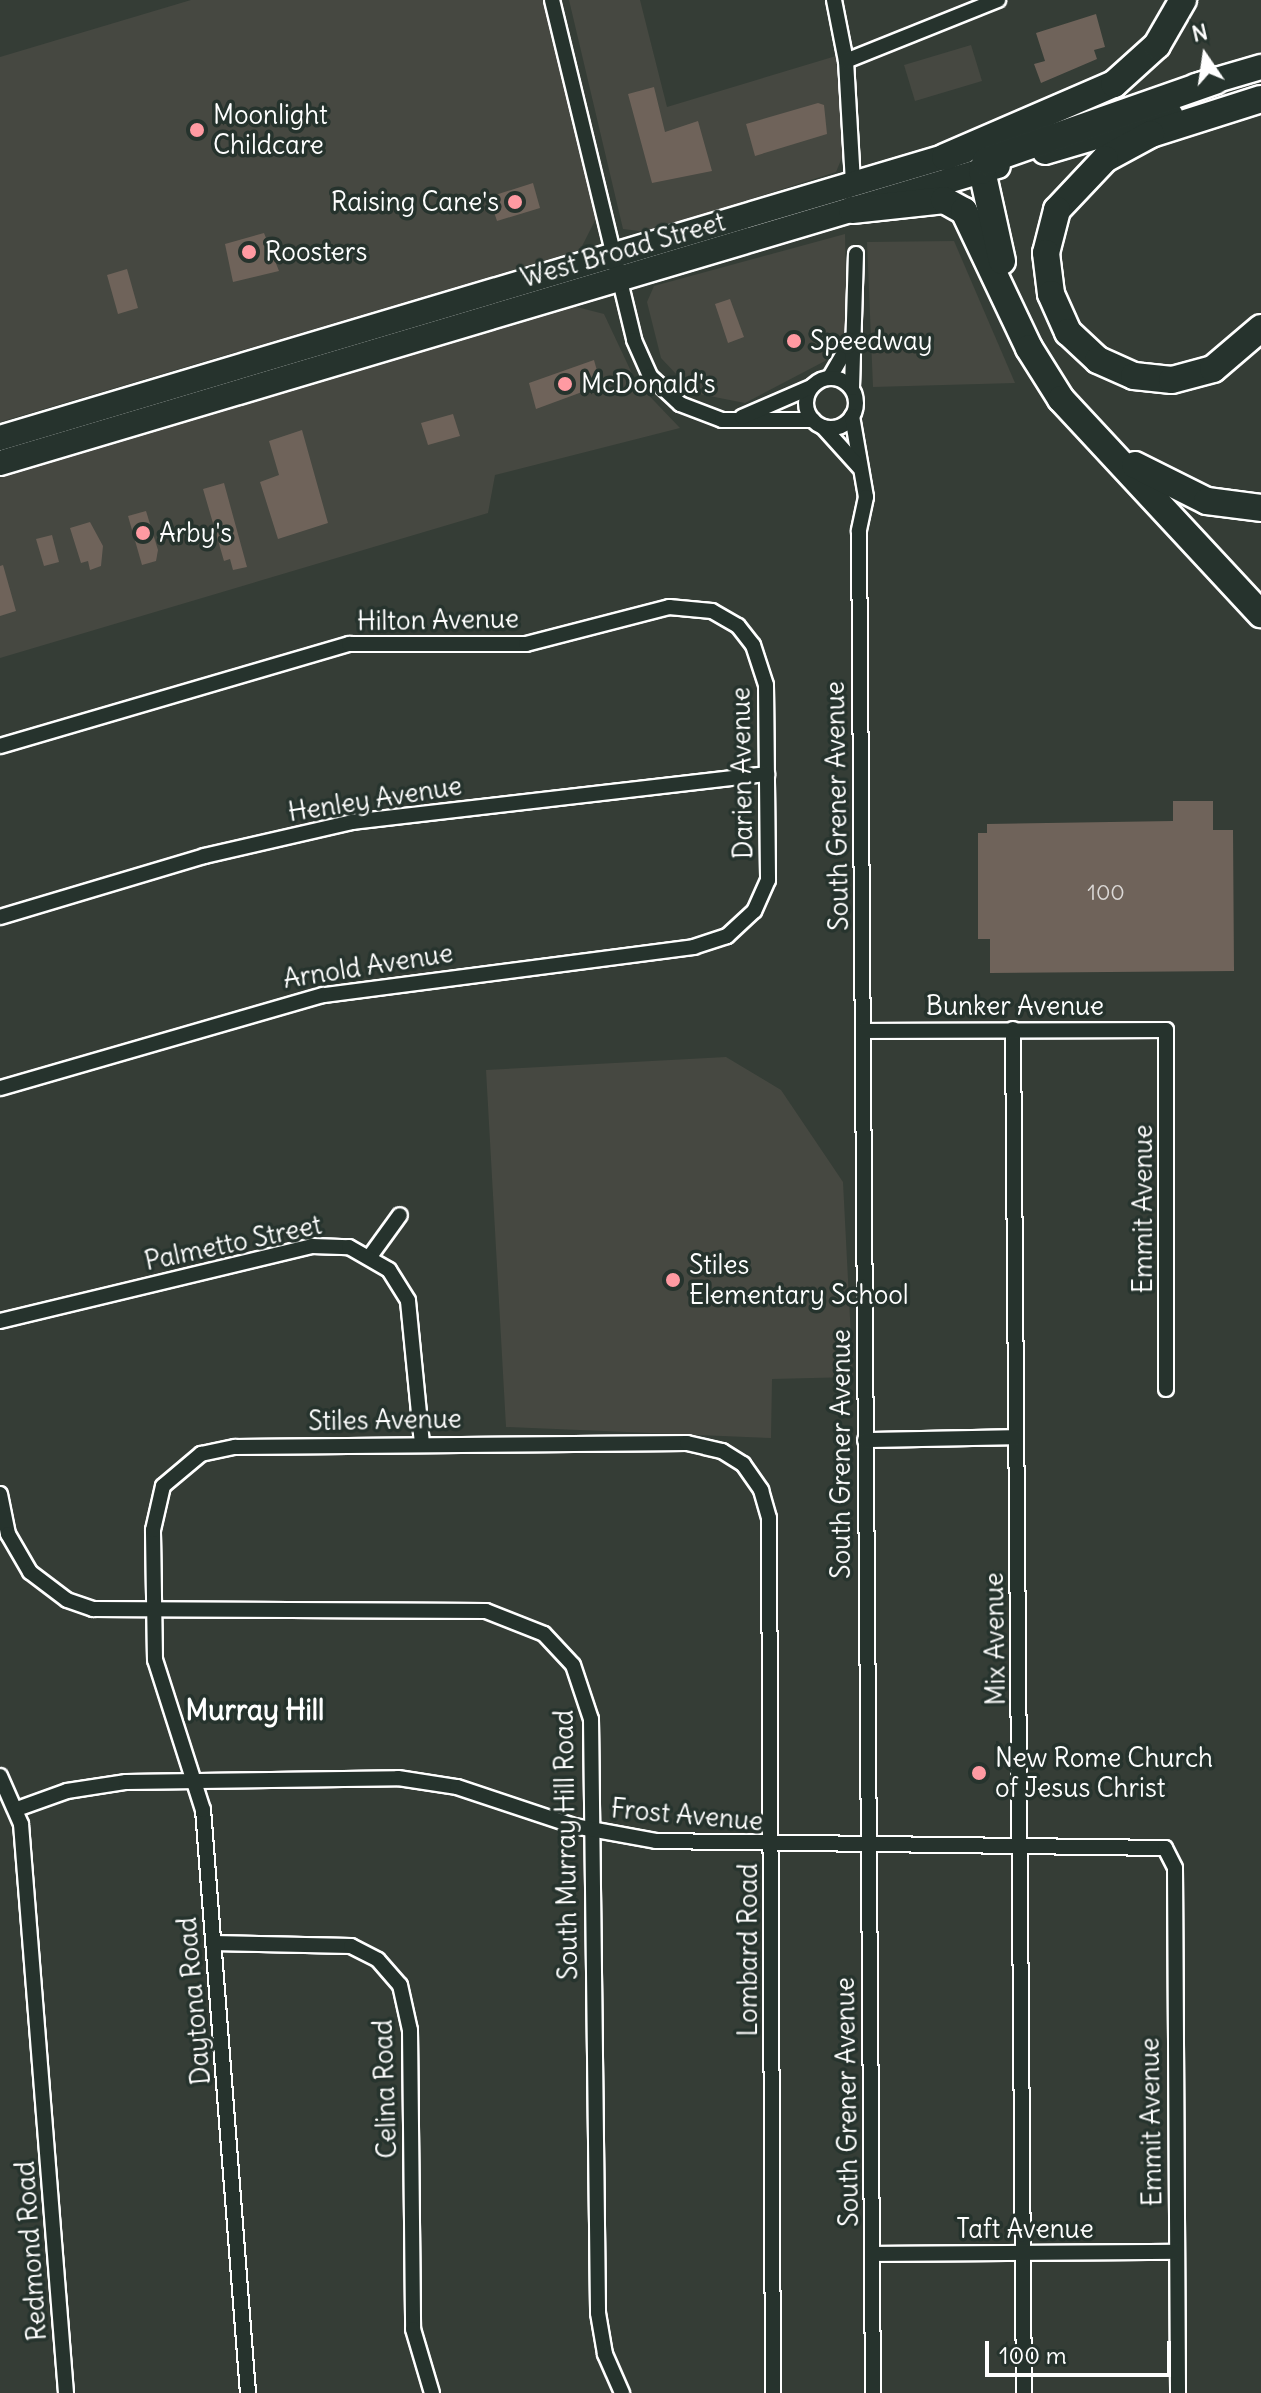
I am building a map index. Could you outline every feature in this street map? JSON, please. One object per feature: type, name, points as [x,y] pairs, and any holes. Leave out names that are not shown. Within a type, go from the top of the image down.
[{"type":"highway","points":[[945,157],[1114,84],[1157,45],[1183,0]]},
{"type":"highway","points":[[1013,311],[982,171],[986,161],[1215,81]]},
{"type":"highway","points":[[1261,99],[1151,134],[1105,159],[1079,180],[1057,210],[1046,253],[1051,294],[1068,332],[1098,360],[1134,376],[1172,380],[1213,369],[1261,328]]},
{"type":"highway","points":[[852,210],[933,200],[957,204],[971,220],[1013,311],[1061,399],[1261,614]]},
{"type":"highway","points":[[1105,446],[1207,501],[1261,508]]},
{"type":"main road","name":"West Broad Street","points":[[0,438],[853,184],[1261,67]]},
{"type":"main road","name":"West Broad Street","points":[[0,463],[1261,89]]},
{"type":"main road","points":[[209,401],[236,381],[347,343],[353,332]]},
{"type":"main road","points":[[93,435],[125,415],[194,391],[206,375]]},
{"type":"street","points":[[552,0],[620,281],[650,376],[680,404],[722,420],[836,427],[852,416],[856,254]]},
{"type":"street","points":[[834,0],[846,61],[853,184]]},
{"type":"street","points":[[846,61],[998,0]]},
{"type":"street","points":[[722,420],[769,410],[830,377],[846,358],[856,323]]},
{"type":"street","points":[[830,377],[852,388]]},
{"type":"street","points":[[812,386],[806,407],[859,468]]},
{"type":"street","name":"South Grener Avenue","points":[[852,416],[866,497],[859,529],[873,2393]]},
{"type":"street","name":"Hilton Avenue","points":[[0,746],[349,644],[526,644],[678,607],[712,611],[738,626]]},
{"type":"street","name":"Darien Avenue","points":[[738,626],[766,677],[768,880],[747,920]]},
{"type":"street","name":"Henley Avenue","points":[[0,917],[204,856],[352,822],[767,774]]},
{"type":"street","name":"Arnold Avenue","points":[[0,1088],[323,995],[694,947],[727,936],[747,920]]},
{"type":"street","name":"Mix Avenue","points":[[1013,1029],[1024,2393]]},
{"type":"street","name":"Bunker Avenue","points":[[863,1031],[1166,1030]]},
{"type":"street","name":"Emmit Avenue","points":[[1166,1030],[1166,1389]]},
{"type":"street","points":[[400,1215],[371,1255],[408,1301],[422,1443]]},
{"type":"street","name":"Palmetto Street","points":[[0,1321],[312,1246],[371,1255]]},
{"type":"street","points":[[865,1440],[1016,1437]]},
{"type":"street","name":"Stiles Avenue","points":[[153,1612],[157,1501],[185,1463],[227,1447],[687,1443],[722,1451],[743,1464]]},
{"type":"street","name":"Lombard Road","points":[[743,1464],[761,1490],[770,1536],[773,2393]]},
{"type":"street","name":"South Murray Hill Road","points":[[0,1494],[14,1548],[41,1584],[93,1609],[153,1612],[486,1611],[526,1623],[560,1647],[584,1688],[591,1719],[598,2313],[605,2354],[622,2393]]},
{"type":"street","name":"Daytona Road","points":[[153,1612],[159,1687],[196,1780],[213,1943],[248,2393]]},
{"type":"street","name":"Redmond Road","points":[[0,1776],[17,1809],[66,2393]]},
{"type":"street","name":"Frost Avenue","points":[[17,1809],[96,1785],[196,1780],[427,1781],[592,1830],[656,1841],[771,1847],[1021,1843],[1170,1852]]},
{"type":"street","name":"Emmit Avenue","points":[[1170,1852],[1178,2393]]},
{"type":"street","name":"Celina Road","points":[[213,1943],[336,1943],[365,1951],[400,1985],[410,2030],[413,2329],[432,2393]]},
{"type":"street","name":"Taft Avenue","points":[[873,2254],[1177,2252]]},
{"type":"shaded area","points":[[191,0],[552,0],[603,205],[580,250],[0,422],[0,57]]},
{"type":"shaded area","points":[[569,0],[640,0],[667,107],[836,56],[843,155],[836,172],[647,232],[623,229]]},
{"type":"shaded area","points":[[971,45],[982,81],[915,101],[904,65]]},
{"type":"shaded area","points":[[845,234],[847,333],[825,361],[745,403],[694,393],[661,358],[647,302],[654,286]]},
{"type":"shaded area","points":[[954,241],[1015,383],[873,387],[867,242]]},
{"type":"shaded area","points":[[573,306],[604,314],[636,382],[680,428],[495,475],[488,513],[0,658],[0,474]]},
{"type":"shaded area","name":"Stiles Elementary School","points":[[726,1057],[781,1090],[843,1182],[853,1377],[772,1379],[771,1438],[506,1427],[486,1070]]},
{"type":"building","points":[[1096,14],[1105,47],[1094,50],[1097,59],[1041,83],[1034,64],[1045,61],[1036,33]]},
{"type":"building","points":[[654,87],[665,132],[698,121],[712,171],[652,183],[628,94]]},
{"type":"building","points":[[818,103],[824,105],[827,134],[755,156],[746,124]]},
{"type":"building","name":"Raising Cane's","points":[[533,183],[540,208],[497,221],[489,197]]},
{"type":"building","name":"Roosters","points":[[264,233],[279,271],[233,282],[225,244]]},
{"type":"building","points":[[127,269],[138,308],[118,314],[107,275]]},
{"type":"building","points":[[730,299],[744,337],[728,343],[715,304]]},
{"type":"building","name":"McDonald's","points":[[594,360],[601,385],[536,409],[529,383]]},
{"type":"building","points":[[453,414],[460,436],[428,445],[421,423]]},
{"type":"building","points":[[302,430],[328,523],[278,539],[260,482],[279,475],[269,441]]},
{"type":"building","points":[[224,483],[247,567],[233,570],[230,559],[224,561],[203,489]]},
{"type":"building","name":"Arby's","points":[[146,511],[158,550],[156,561],[142,565],[128,516]]},
{"type":"building","points":[[90,522],[103,546],[101,566],[90,570],[88,561],[81,563],[70,528]]},
{"type":"building","points":[[52,535],[59,562],[44,566],[36,539]]},
{"type":"building","points":[[3,565],[16,611],[0,616],[0,566]]},
{"type":"building","points":[[1173,801],[1213,801],[1213,830],[1233,830],[1234,971],[990,973],[990,939],[978,939],[978,833],[987,833],[987,824],[1173,821]]},
{"type":"place","name":"Moonlight Childcare","points":[[197,130]]},
{"type":"place","name":"Raising Cane's","points":[[515,202]]},
{"type":"place","name":"Roosters","points":[[249,252]]},
{"type":"place","name":"Speedway","points":[[794,341]]},
{"type":"place","name":"McDonald's","points":[[565,384]]},
{"type":"place","name":"Arby's","points":[[143,533]]},
{"type":"place","name":"Stiles Elementary School","points":[[673,1280]]},
{"type":"place","name":"New Rome Church of Jesus Christ","points":[[979,1773]]},
{"type":"district","name":"Murray Hill","points":[[255,1710]]}]
